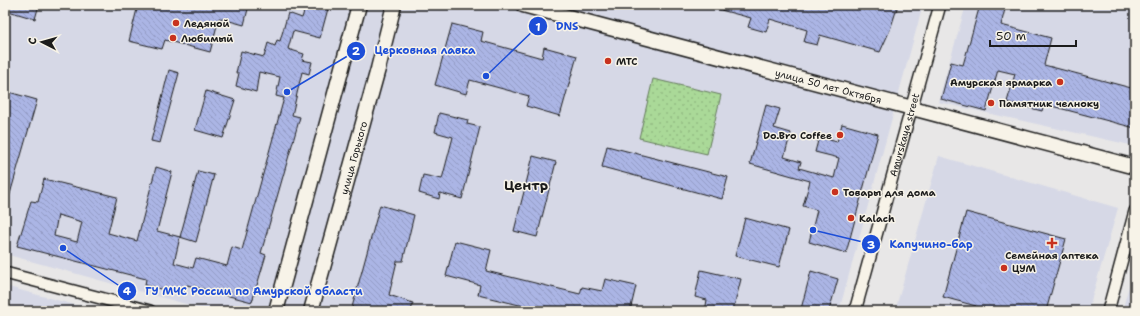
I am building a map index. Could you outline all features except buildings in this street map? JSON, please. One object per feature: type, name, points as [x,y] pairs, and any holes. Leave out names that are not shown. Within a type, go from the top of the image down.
[{"type":"main road","points":[[276,311],[359,5]]},
{"type":"main road","name":"улица Горького","points":[[311,311],[376,77],[394,5]]},
{"type":"main road","name":"улица 50 лет Октября","points":[[522,5],[1135,167]]},
{"type":"street","name":"Amurskaya street","points":[[855,311],[940,5]]},
{"type":"street","points":[[1108,311],[1135,211]]},
{"type":"street","points":[[5,273],[150,311]]},
{"type":"shaded area","points":[[5,5],[923,5],[839,311],[211,311],[5,254]]},
{"type":"shaded area","points":[[966,5],[1135,5],[1135,146],[938,102]]},
{"type":"shaded area","points":[[939,156],[1118,208],[1088,311],[895,311]]},
{"type":"shaded area","points":[[1135,265],[1135,311],[1122,311]]},
{"type":"shaded area","points":[[5,286],[97,311],[5,311]]},
{"type":"green space","points":[[653,79],[721,95],[707,154],[639,138]]},
{"type":"place","name":"Ледяной","points":[[176,23]]},
{"type":"place","name":"Любимый","points":[[173,38]]},
{"type":"place","name":"МТС","points":[[608,61]]},
{"type":"place","name":"DNS","points":[[486,76]]},
{"type":"place","name":"Амурская ярмарка","points":[[1060,82]]},
{"type":"place","name":"Церковная лавка","points":[[287,92]]},
{"type":"place","name":"Памятник челноку","points":[[991,103]]},
{"type":"place","name":"Do.Bro Coffee","points":[[840,135]]},
{"type":"place","name":"Товары для дома","points":[[835,192]]},
{"type":"place","name":"Kalach","points":[[851,218]]},
{"type":"place","name":"Капучино-бар","points":[[813,230]]},
{"type":"place","name":"Семейная аптека","points":[[1052,243]]},
{"type":"place","name":"ГУ МЧС России по Амурской области","points":[[63,248]]},
{"type":"place","name":"ЦУМ","points":[[1004,268]]},
{"type":"district","name":"Центр","points":[[526,185]]}]
